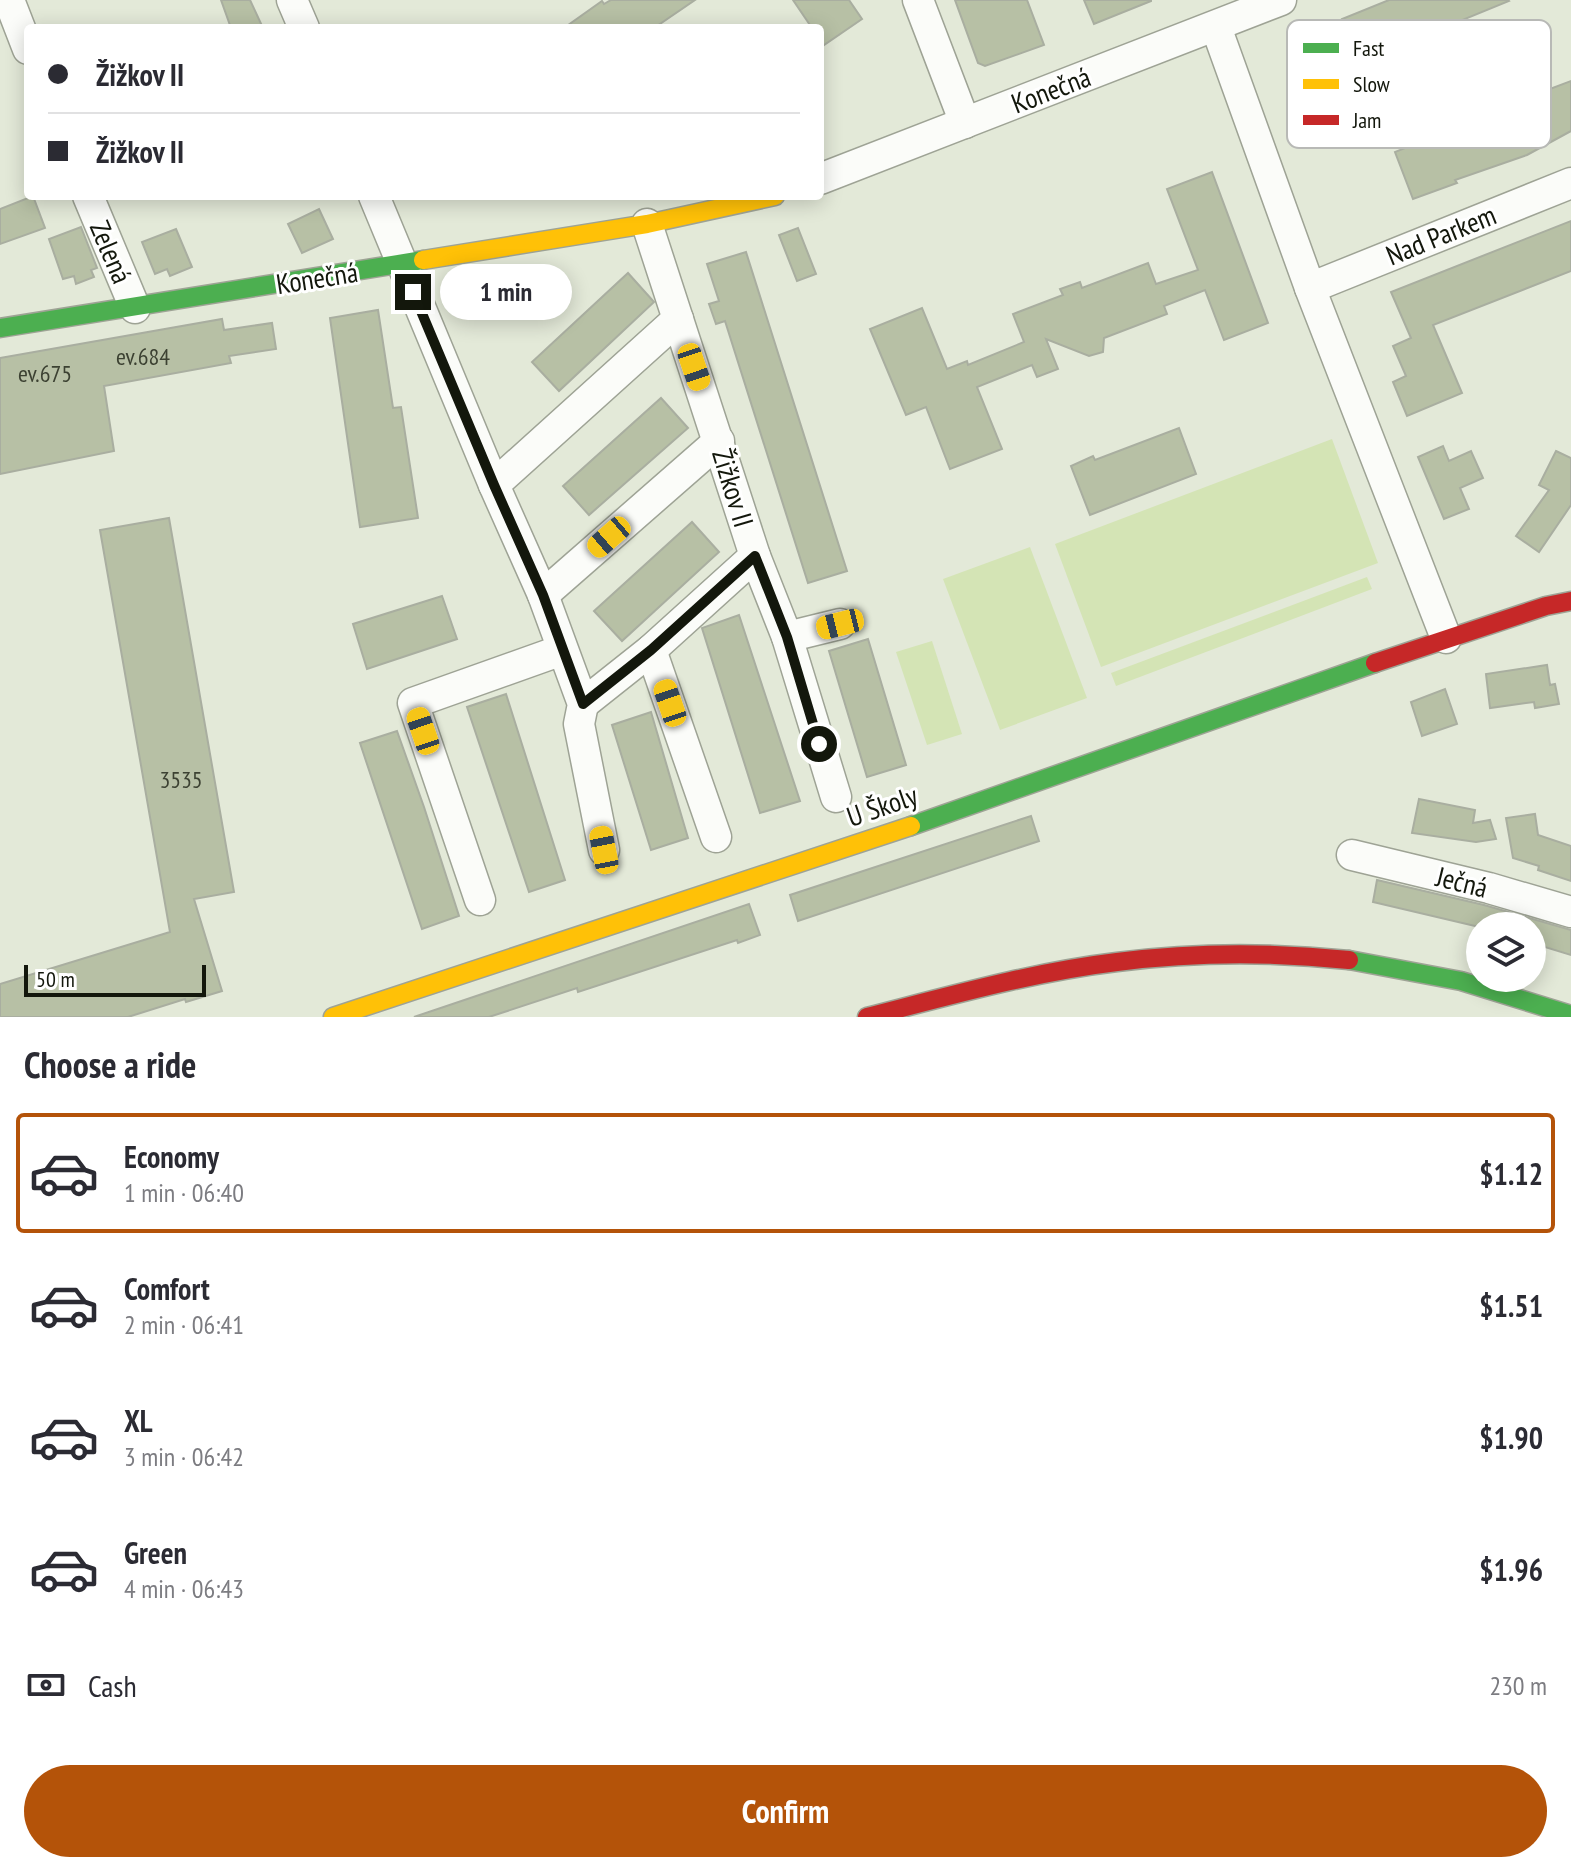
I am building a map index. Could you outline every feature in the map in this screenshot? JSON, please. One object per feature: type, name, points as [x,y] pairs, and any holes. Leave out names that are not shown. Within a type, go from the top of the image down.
[{"type":"street","points":[[9,0],[24,39]]},
{"type":"street","points":[[292,0],[302,24]]},
{"type":"street","points":[[918,0],[965,123]]},
{"type":"street","name":"Konečná","points":[[824,177],[1281,0]]},
{"type":"street","points":[[1216,27],[1310,288],[1446,638],[1571,601]]},
{"type":"street","name":"Nad Parkem","points":[[1310,288],[1571,183]]},
{"type":"street","name":"Zelená","points":[[90,200],[135,308]]},
{"type":"street","points":[[376,200],[543,595],[583,704],[579,724],[604,850]]},
{"type":"street","name":"Konečná","points":[[0,328],[647,224],[757,200]]},
{"type":"street","name":"Žižkov II","points":[[647,224],[755,556],[787,637],[836,797]]},
{"type":"street","points":[[494,485],[678,319]]},
{"type":"street","points":[[543,595],[719,441]]},
{"type":"street","points":[[583,704],[651,650],[755,556]]},
{"type":"street","points":[[787,637],[840,624]]},
{"type":"street","name":"U Školy","points":[[333,1017],[928,820],[1446,638]]},
{"type":"street","points":[[480,900],[400,708],[562,650]]},
{"type":"street","points":[[651,650],[716,837]]},
{"type":"street","name":"Ječná","points":[[1352,855],[1489,888],[1571,912]]},
{"type":"street","points":[[867,1017],[983,987],[1118,962],[1246,954],[1301,956],[1416,971],[1512,994],[1571,1015]]},
{"type":"green space","points":[[1332,439],[1378,563],[1101,667],[1055,544]]},
{"type":"green space","points":[[1030,547],[1087,698],[1000,730],[943,579]]},
{"type":"green space","points":[[1367,577],[1372,589],[1116,686],[1111,673]]},
{"type":"green space","points":[[932,641],[962,734],[927,745],[896,652]]},
{"type":"building","points":[[221,0],[250,0],[261,24],[230,24]]},
{"type":"building","points":[[611,0],[695,0],[660,24],[570,24],[602,1],[604,4]]},
{"type":"building","points":[[793,0],[849,0],[862,19],[824,45],[824,24],[809,24]]},
{"type":"building","points":[[955,0],[1027,0],[1044,45],[985,66],[978,63]]},
{"type":"building","points":[[1084,0],[1151,0],[1151,1],[1094,24]]},
{"type":"building","points":[[1389,0],[1509,1],[1463,20],[1342,19]]},
{"type":"building","points":[[1571,81],[1571,131],[1551,142],[1551,89]]},
{"type":"building","points":[[1405,148],[1540,148],[1413,199],[1395,152]]},
{"type":"building","points":[[1212,172],[1268,323],[1224,340],[1205,290],[1164,306],[1167,314],[1104,338],[1103,352],[1089,356],[1046,339],[1058,369],[1037,377],[1032,365],[977,387],[1002,449],[950,469],[926,407],[906,415],[870,329],[922,308],[947,369],[967,361],[968,365],[1024,342],[1013,314],[1063,295],[1060,289],[1080,282],[1082,288],[1148,263],[1156,284],[1198,270],[1167,189]]},
{"type":"building","points":[[24,200],[34,200],[45,228],[0,244],[0,209]]},
{"type":"building","points":[[319,209],[333,239],[302,253],[288,224]]},
{"type":"building","points":[[1571,221],[1571,271],[1433,325],[1462,393],[1407,416],[1393,382],[1406,376],[1393,346],[1411,338],[1391,292]]},
{"type":"building","points":[[81,227],[97,268],[91,270],[94,277],[76,284],[74,276],[63,279],[49,239]]},
{"type":"building","points":[[798,228],[816,274],[797,281],[779,235]]},
{"type":"building","points":[[176,229],[192,267],[170,276],[167,269],[155,274],[142,242]]},
{"type":"building","points":[[746,252],[847,571],[808,583],[725,321],[716,324],[709,304],[719,301],[707,264]]},
{"type":"building","points":[[628,273],[654,302],[559,391],[532,362]]},
{"type":"building","points":[[378,310],[393,408],[401,407],[418,518],[360,527],[330,318]]},
{"type":"building","points":[[222,319],[224,330],[272,323],[276,349],[229,356],[231,363],[104,386],[114,451],[0,474],[0,358]]},
{"type":"building","points":[[661,398],[688,428],[589,515],[563,486]]},
{"type":"building","points":[[1179,428],[1196,474],[1090,515],[1071,466]]},
{"type":"building","points":[[1443,446],[1449,461],[1471,451],[1483,478],[1460,488],[1469,509],[1444,519],[1418,457]]},
{"type":"building","points":[[1556,451],[1571,458],[1571,505],[1539,552],[1516,536],[1549,490],[1539,485]]},
{"type":"building","points":[[169,518],[234,892],[194,899],[222,991],[128,1017],[0,1017],[0,984],[170,932],[100,530]]},
{"type":"building","points":[[692,522],[719,552],[622,641],[594,611]]},
{"type":"building","points":[[442,596],[457,639],[367,669],[353,624]]},
{"type":"building","points":[[739,615],[800,801],[760,813],[702,628]]},
{"type":"building","points":[[868,639],[906,765],[867,777],[829,651]]},
{"type":"building","points":[[1547,665],[1550,685],[1555,684],[1559,704],[1535,708],[1534,702],[1490,708],[1486,674]]},
{"type":"building","points":[[1445,689],[1457,724],[1422,736],[1411,702]]},
{"type":"building","points":[[506,694],[565,880],[529,892],[467,707]]},
{"type":"building","points":[[651,712],[688,838],[651,850],[612,725]]},
{"type":"building","points":[[397,731],[459,916],[422,929],[360,743]]},
{"type":"building","points":[[1419,799],[1475,810],[1473,823],[1490,820],[1496,839],[1476,842],[1412,833]]},
{"type":"building","points":[[1535,814],[1538,835],[1571,846],[1571,881],[1513,858],[1506,818]]},
{"type":"building","points":[[1031,816],[1039,841],[798,921],[790,895]]},
{"type":"building","points":[[1377,880],[1508,912],[1466,912],[1466,924],[1373,902]]},
{"type":"building","points":[[749,904],[760,935],[738,943],[737,940],[578,992],[577,988],[489,1017],[414,1017]]},
{"type":"building","points":[[1546,923],[1571,930],[1571,955],[1546,947]]},
{"type":"traffic: fast","points":[[0,328],[423,260]]},
{"type":"traffic: fast","points":[[911,826],[1375,663]]},
{"type":"traffic: fast","points":[[1349,960],[1461,981],[1571,1015]]},
{"type":"traffic: slow","points":[[423,260],[647,224],[757,200]]},
{"type":"traffic: slow","points":[[333,1017],[911,826]]},
{"type":"traffic: jam","points":[[1375,663],[1546,606],[1571,601]]},
{"type":"traffic: jam","points":[[867,1017],[1023,978],[1117,962],[1233,954],[1349,960]]},
{"type":"route","points":[[413,292],[543,595],[583,704],[651,650],[755,556],[787,637],[819,744]]}]
